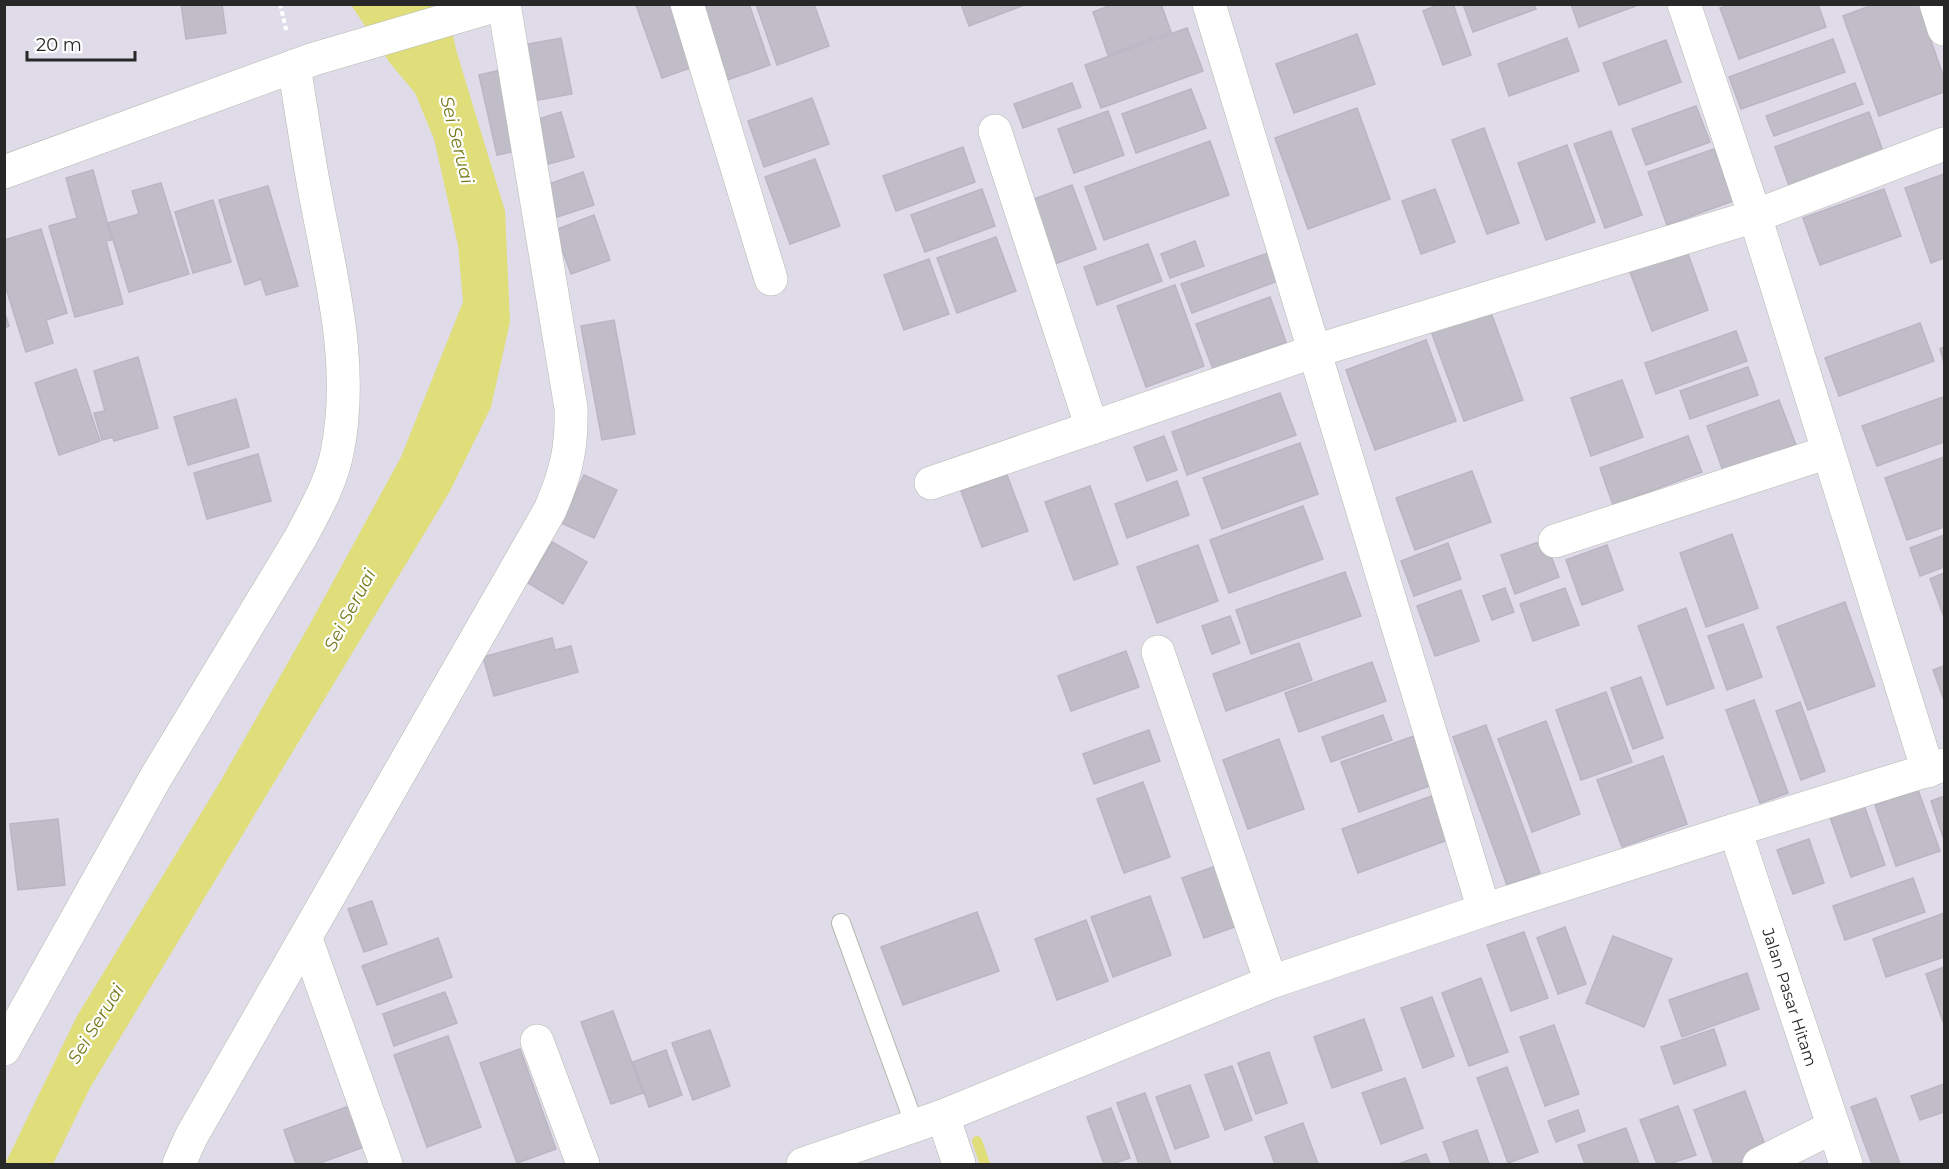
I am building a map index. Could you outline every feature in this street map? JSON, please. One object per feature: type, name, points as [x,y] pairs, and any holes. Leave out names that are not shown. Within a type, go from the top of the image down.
[{"type":"street","points":[[687,4],[771,279]]},
{"type":"street","points":[[1209,4],[1484,910]]},
{"type":"street","points":[[803,1164],[929,1121],[1271,982],[1484,910],[1936,768],[1828,452],[1755,216],[1684,4]]},
{"type":"street","points":[[1936,4],[1944,29]]},
{"type":"street","points":[[4,172],[304,62],[494,7],[564,365],[570,408],[569,455],[550,510],[191,1137],[179,1164]]},
{"type":"street","points":[[4,1049],[156,777],[301,537],[319,503],[337,454],[344,369],[339,313],[315,192],[304,62]]},
{"type":"street","points":[[995,131],[1092,428]]},
{"type":"street","points":[[931,483],[1315,351],[1755,216],[1944,144]]},
{"type":"street","points":[[1555,542],[1828,452]]},
{"type":"street","points":[[1158,652],[1271,982]]},
{"type":"street","name":"Jalan Pasar Hitam","points":[[1735,830],[1846,1164]]},
{"type":"street","points":[[306,939],[386,1164]]},
{"type":"street","points":[[537,1041],[583,1164]]},
{"type":"street","points":[[929,1121],[959,1164]]},
{"type":"street","points":[[1759,1164],[1833,1127]]},
{"type":"lane","points":[[841,923],[929,1121]]},
{"type":"water","name":"Sei Seruai","points":[[352,5],[446,5],[457,53],[505,211],[510,322],[491,407],[450,491],[91,1086],[53,1164],[5,1164],[77,1016],[220,782],[401,457],[463,302],[458,245],[434,139],[415,93],[390,63]]},
{"type":"building","points":[[181,4],[222,4],[226,33],[186,39]]},
{"type":"building","points":[[684,4],[704,63],[662,78],[636,5]]},
{"type":"building","points":[[700,4],[749,4],[770,65],[727,80]]},
{"type":"building","points":[[756,4],[814,4],[829,46],[777,65]]},
{"type":"building","points":[[961,4],[1027,4],[969,26]]},
{"type":"building","points":[[1114,4],[1161,4],[1171,32],[1108,55],[1093,12]]},
{"type":"building","points":[[1440,4],[1453,4],[1471,55],[1443,65],[1423,11]]},
{"type":"building","points":[[1463,4],[1534,4],[1536,9],[1473,32]]},
{"type":"building","points":[[1571,4],[1641,4],[1579,27]]},
{"type":"building","points":[[1732,4],[1818,4],[1826,27],[1739,59],[1720,8]]},
{"type":"building","points":[[1875,4],[1918,4],[1944,78],[1944,92],[1879,116],[1843,16]]},
{"type":"building","points":[[1187,28],[1203,71],[1101,108],[1085,65]]},
{"type":"building","points":[[1357,34],[1375,84],[1294,113],[1276,64]]},
{"type":"building","points":[[561,38],[572,94],[528,102],[517,46]]},
{"type":"building","points":[[1567,38],[1579,71],[1509,96],[1498,64]]},
{"type":"building","points":[[1833,39],[1845,72],[1741,109],[1729,77]]},
{"type":"building","points":[[1666,40],[1681,82],[1619,105],[1603,63]]},
{"type":"building","points":[[505,69],[524,149],[497,155],[479,75]]},
{"type":"building","points":[[1072,83],[1081,107],[1023,128],[1014,104]]},
{"type":"building","points":[[1855,83],[1863,104],[1774,136],[1766,116]]},
{"type":"building","points":[[1191,89],[1206,128],[1136,153],[1122,114]]},
{"type":"building","points":[[812,98],[829,144],[764,167],[748,121]]},
{"type":"building","points":[[1696,106],[1710,142],[1646,165],[1632,129]]},
{"type":"building","points":[[1357,108],[1390,199],[1308,229],[1275,138]]},
{"type":"building","points":[[1108,111],[1124,155],[1074,173],[1058,129]]},
{"type":"building","points":[[561,112],[574,157],[545,165],[532,121]]},
{"type":"building","points":[[1869,112],[1885,157],[1791,191],[1775,147]]},
{"type":"building","points":[[1484,128],[1519,223],[1487,234],[1452,140]]},
{"type":"building","points":[[1611,131],[1642,215],[1605,228],[1574,144]]},
{"type":"building","points":[[1210,141],[1229,195],[1104,240],[1085,187]]},
{"type":"building","points":[[1567,145],[1595,222],[1546,240],[1518,163]]},
{"type":"building","points":[[963,147],[975,182],[896,211],[883,176]]},
{"type":"building","points":[[1714,149],[1733,201],[1667,225],[1648,172]]},
{"type":"building","points":[[815,159],[840,226],[790,244],[765,177]]},
{"type":"building","points":[[93,170],[112,240],[106,241],[123,304],[75,317],[49,226],[77,218],[66,178]]},
{"type":"building","points":[[583,172],[594,205],[557,217],[546,185]]},
{"type":"building","points":[[1944,174],[1944,258],[1931,263],[1905,188]]},
{"type":"building","points":[[161,183],[189,274],[129,292],[108,223],[139,214],[132,191]]},
{"type":"building","points":[[1072,185],[1096,249],[1049,266],[1026,202]]},
{"type":"building","points":[[268,186],[298,286],[266,295],[261,279],[245,285],[219,200]]},
{"type":"building","points":[[982,189],[995,226],[925,252],[911,215]]},
{"type":"building","points":[[1435,189],[1455,242],[1421,254],[1402,201]]},
{"type":"building","points":[[1884,189],[1901,236],[1820,265],[1803,218]]},
{"type":"building","points":[[213,200],[231,262],[193,273],[175,212]]},
{"type":"building","points":[[594,215],[610,260],[571,274],[555,230]]},
{"type":"building","points":[[41,229],[67,313],[46,320],[53,343],[26,352],[4,282],[4,240]]},
{"type":"building","points":[[996,237],[1016,291],[957,313],[937,258]]},
{"type":"building","points":[[1195,241],[1204,266],[1170,278],[1161,254]]},
{"type":"building","points":[[1148,244],[1162,281],[1097,305],[1084,267]]},
{"type":"building","points":[[1276,250],[1286,278],[1192,313],[1181,284]]},
{"type":"building","points":[[1687,251],[1708,310],[1652,331],[1630,272]]},
{"type":"building","points":[[929,259],[949,314],[904,330],[884,275]]},
{"type":"building","points":[[1175,285],[1204,366],[1146,387],[1117,306]]},
{"type":"building","points":[[1270,297],[1286,342],[1213,369],[1196,324]]},
{"type":"building","points":[[4,310],[9,326],[4,328]]},
{"type":"building","points":[[1490,310],[1523,400],[1464,421],[1431,331]]},
{"type":"building","points":[[614,320],[635,434],[602,440],[581,326]]},
{"type":"building","points":[[1920,323],[1934,361],[1839,396],[1825,358]]},
{"type":"building","points":[[1736,331],[1747,361],[1656,394],[1645,363]]},
{"type":"building","points":[[1426,340],[1456,421],[1375,450],[1346,370]]},
{"type":"building","points":[[1944,347],[1944,363],[1940,349]]},
{"type":"building","points":[[138,357],[158,428],[114,441],[113,437],[102,440],[94,413],[105,411],[94,371]]},
{"type":"building","points":[[1748,367],[1758,395],[1690,419],[1680,391]]},
{"type":"building","points":[[76,369],[100,441],[59,455],[35,383]]},
{"type":"building","points":[[1622,380],[1643,437],[1591,456],[1571,398]]},
{"type":"building","points":[[1280,393],[1296,435],[1187,475],[1172,432]]},
{"type":"building","points":[[1943,397],[1944,442],[1877,466],[1862,426]]},
{"type":"building","points":[[236,399],[249,447],[188,465],[174,417]]},
{"type":"building","points":[[1779,400],[1796,445],[1723,471],[1707,426]]},
{"type":"building","points":[[1164,436],[1177,470],[1147,481],[1134,447]]},
{"type":"building","points":[[1688,436],[1702,472],[1613,505],[1600,468]]},
{"type":"building","points":[[1300,443],[1318,494],[1222,529],[1203,478]]},
{"type":"building","points":[[258,454],[271,501],[207,519],[194,473]]},
{"type":"building","points":[[1944,457],[1944,527],[1907,540],[1885,478]]},
{"type":"building","points":[[1472,471],[1491,522],[1415,550],[1396,498]]},
{"type":"building","points":[[584,475],[617,490],[594,538],[561,523]]},
{"type":"building","points":[[1007,475],[1028,531],[982,547],[961,491]]},
{"type":"building","points":[[1177,481],[1189,515],[1127,538],[1115,504]]},
{"type":"building","points":[[1090,486],[1118,564],[1074,580],[1045,502]]},
{"type":"building","points":[[1303,506],[1323,559],[1229,593],[1210,540]]},
{"type":"building","points":[[1732,534],[1758,608],[1706,627],[1680,553]]},
{"type":"building","points":[[1944,535],[1944,567],[1920,576],[1910,548]]},
{"type":"building","points":[[1545,540],[1559,577],[1515,594],[1501,555]]},
{"type":"building","points":[[552,542],[587,562],[563,604],[528,583]]},
{"type":"building","points":[[1448,543],[1461,579],[1414,596],[1401,561]]},
{"type":"building","points":[[1198,545],[1218,601],[1157,623],[1137,567]]},
{"type":"building","points":[[1607,545],[1623,590],[1582,605],[1566,560]]},
{"type":"building","points":[[1345,572],[1361,616],[1251,654],[1236,610]]},
{"type":"building","points":[[1944,573],[1944,617],[1930,579]]},
{"type":"building","points":[[1505,588],[1514,612],[1492,620],[1483,596]]},
{"type":"building","points":[[1565,588],[1579,625],[1533,641],[1520,604]]},
{"type":"building","points":[[1461,590],[1479,641],[1435,656],[1417,606]]},
{"type":"building","points":[[1845,602],[1875,686],[1808,710],[1777,627]]},
{"type":"building","points":[[1686,608],[1714,688],[1667,705],[1638,626]]},
{"type":"building","points":[[1230,616],[1240,643],[1212,654],[1202,626]]},
{"type":"building","points":[[1743,624],[1762,677],[1727,690],[1708,636]]},
{"type":"building","points":[[552,638],[555,650],[571,646],[578,672],[494,696],[483,657]]},
{"type":"building","points":[[1299,643],[1312,680],[1226,711],[1213,674]]},
{"type":"building","points":[[1126,651],[1139,687],[1071,711],[1058,676]]},
{"type":"building","points":[[1372,662],[1386,701],[1299,732],[1285,693]]},
{"type":"building","points":[[1944,666],[1944,700],[1933,670]]},
{"type":"building","points":[[1641,677],[1663,738],[1633,749],[1611,688]]},
{"type":"building","points":[[1606,692],[1632,762],[1581,780],[1556,710]]},
{"type":"building","points":[[1754,700],[1788,793],[1760,803],[1726,710]]},
{"type":"building","points":[[1800,702],[1825,771],[1801,780],[1776,711]]},
{"type":"building","points":[[1383,715],[1392,740],[1331,762],[1322,737]]},
{"type":"building","points":[[1546,721],[1580,814],[1532,832],[1498,739]]},
{"type":"building","points":[[1486,725],[1540,873],[1507,885],[1453,737]]},
{"type":"building","points":[[1149,730],[1160,761],[1094,784],[1083,754]]},
{"type":"building","points":[[1414,736],[1432,785],[1359,812],[1341,762]]},
{"type":"building","points":[[1279,739],[1304,809],[1248,829],[1223,760]]},
{"type":"building","points":[[1663,756],[1687,824],[1622,847],[1597,780]]},
{"type":"building","points":[[1143,782],[1170,857],[1124,873],[1097,799]]},
{"type":"building","points":[[1918,790],[1940,851],[1896,866],[1875,805]]},
{"type":"building","points":[[1437,794],[1453,838],[1358,873],[1342,829]]},
{"type":"building","points":[[1944,796],[1944,840],[1931,801]]},
{"type":"building","points":[[1864,805],[1885,865],[1851,877],[1830,817]]},
{"type":"building","points":[[58,819],[65,885],[18,890],[10,824]]},
{"type":"building","points":[[1809,839],[1824,883],[1793,894],[1777,850]]},
{"type":"building","points":[[1219,865],[1240,925],[1204,938],[1182,878]]},
{"type":"building","points":[[1913,878],[1925,912],[1845,940],[1833,906]]},
{"type":"building","points":[[1150,896],[1171,955],[1113,977],[1091,917]]},
{"type":"building","points":[[372,901],[387,944],[364,952],[348,909]]},
{"type":"building","points":[[977,912],[999,971],[903,1005],[881,947]]},
{"type":"building","points":[[1944,913],[1944,957],[1886,977],[1873,939]]},
{"type":"building","points":[[1086,920],[1108,981],[1057,1000],[1035,939]]},
{"type":"building","points":[[1565,927],[1586,984],[1558,994],[1537,938]]},
{"type":"building","points":[[1524,932],[1548,998],[1511,1011],[1487,945]]},
{"type":"building","points":[[1613,936],[1672,959],[1644,1027],[1586,1003]]},
{"type":"building","points":[[438,938],[452,977],[377,1005],[362,966]]},
{"type":"building","points":[[1944,967],[1944,1022],[1943,1022],[1926,974]]},
{"type":"building","points":[[1747,973],[1759,1009],[1682,1037],[1669,1000]]},
{"type":"building","points":[[1481,978],[1508,1052],[1469,1066],[1442,993]]},
{"type":"building","points":[[445,992],[457,1023],[394,1046],[383,1014]]},
{"type":"building","points":[[1432,997],[1454,1056],[1423,1068],[1401,1008]]},
{"type":"building","points":[[613,1011],[643,1093],[611,1104],[581,1022]]},
{"type":"building","points":[[1364,1019],[1382,1070],[1332,1088],[1314,1037]]},
{"type":"building","points":[[1554,1025],[1579,1094],[1545,1106],[1520,1037]]},
{"type":"building","points":[[1714,1029],[1726,1065],[1674,1084],[1661,1047]]},
{"type":"building","points":[[710,1030],[730,1086],[693,1100],[672,1043]]},
{"type":"building","points":[[448,1036],[481,1127],[427,1147],[394,1055]]},
{"type":"building","points":[[520,1049],[556,1149],[517,1163],[480,1063]]},
{"type":"building","points":[[666,1050],[682,1095],[649,1107],[633,1062]]},
{"type":"building","points":[[1269,1052],[1287,1103],[1256,1114],[1238,1063]]},
{"type":"building","points":[[1232,1066],[1252,1120],[1225,1130],[1205,1075]]},
{"type":"building","points":[[1507,1067],[1538,1152],[1508,1163],[1477,1078]]},
{"type":"building","points":[[1405,1078],[1423,1128],[1381,1144],[1362,1093]]},
{"type":"building","points":[[1944,1084],[1944,1112],[1920,1120],[1911,1096]]},
{"type":"building","points":[[1190,1085],[1209,1137],[1175,1149],[1156,1097]]},
{"type":"building","points":[[1745,1091],[1768,1153],[1736,1164],[1714,1164],[1694,1110]]},
{"type":"building","points":[[1145,1093],[1171,1164],[1139,1164],[1117,1103]]},
{"type":"building","points":[[1876,1098],[1900,1164],[1872,1164],[1851,1107]]},
{"type":"building","points":[[352,1105],[367,1146],[317,1164],[296,1164],[284,1130]]},
{"type":"building","points":[[1678,1106],[1696,1155],[1669,1164],[1657,1164],[1640,1120]]},
{"type":"building","points":[[1111,1108],[1130,1158],[1104,1164],[1087,1117]]},
{"type":"building","points":[[1578,1110],[1585,1131],[1556,1142],[1548,1121]]},
{"type":"building","points":[[1303,1123],[1318,1164],[1275,1164],[1265,1137]]},
{"type":"building","points":[[1626,1128],[1639,1164],[1585,1164],[1578,1145]]},
{"type":"building","points":[[1477,1130],[1489,1164],[1451,1164],[1443,1142]]},
{"type":"building","points":[[1426,1154],[1430,1164],[1398,1164]]},
{"type":"waterway","points":[[977,1141],[985,1164]]}]
